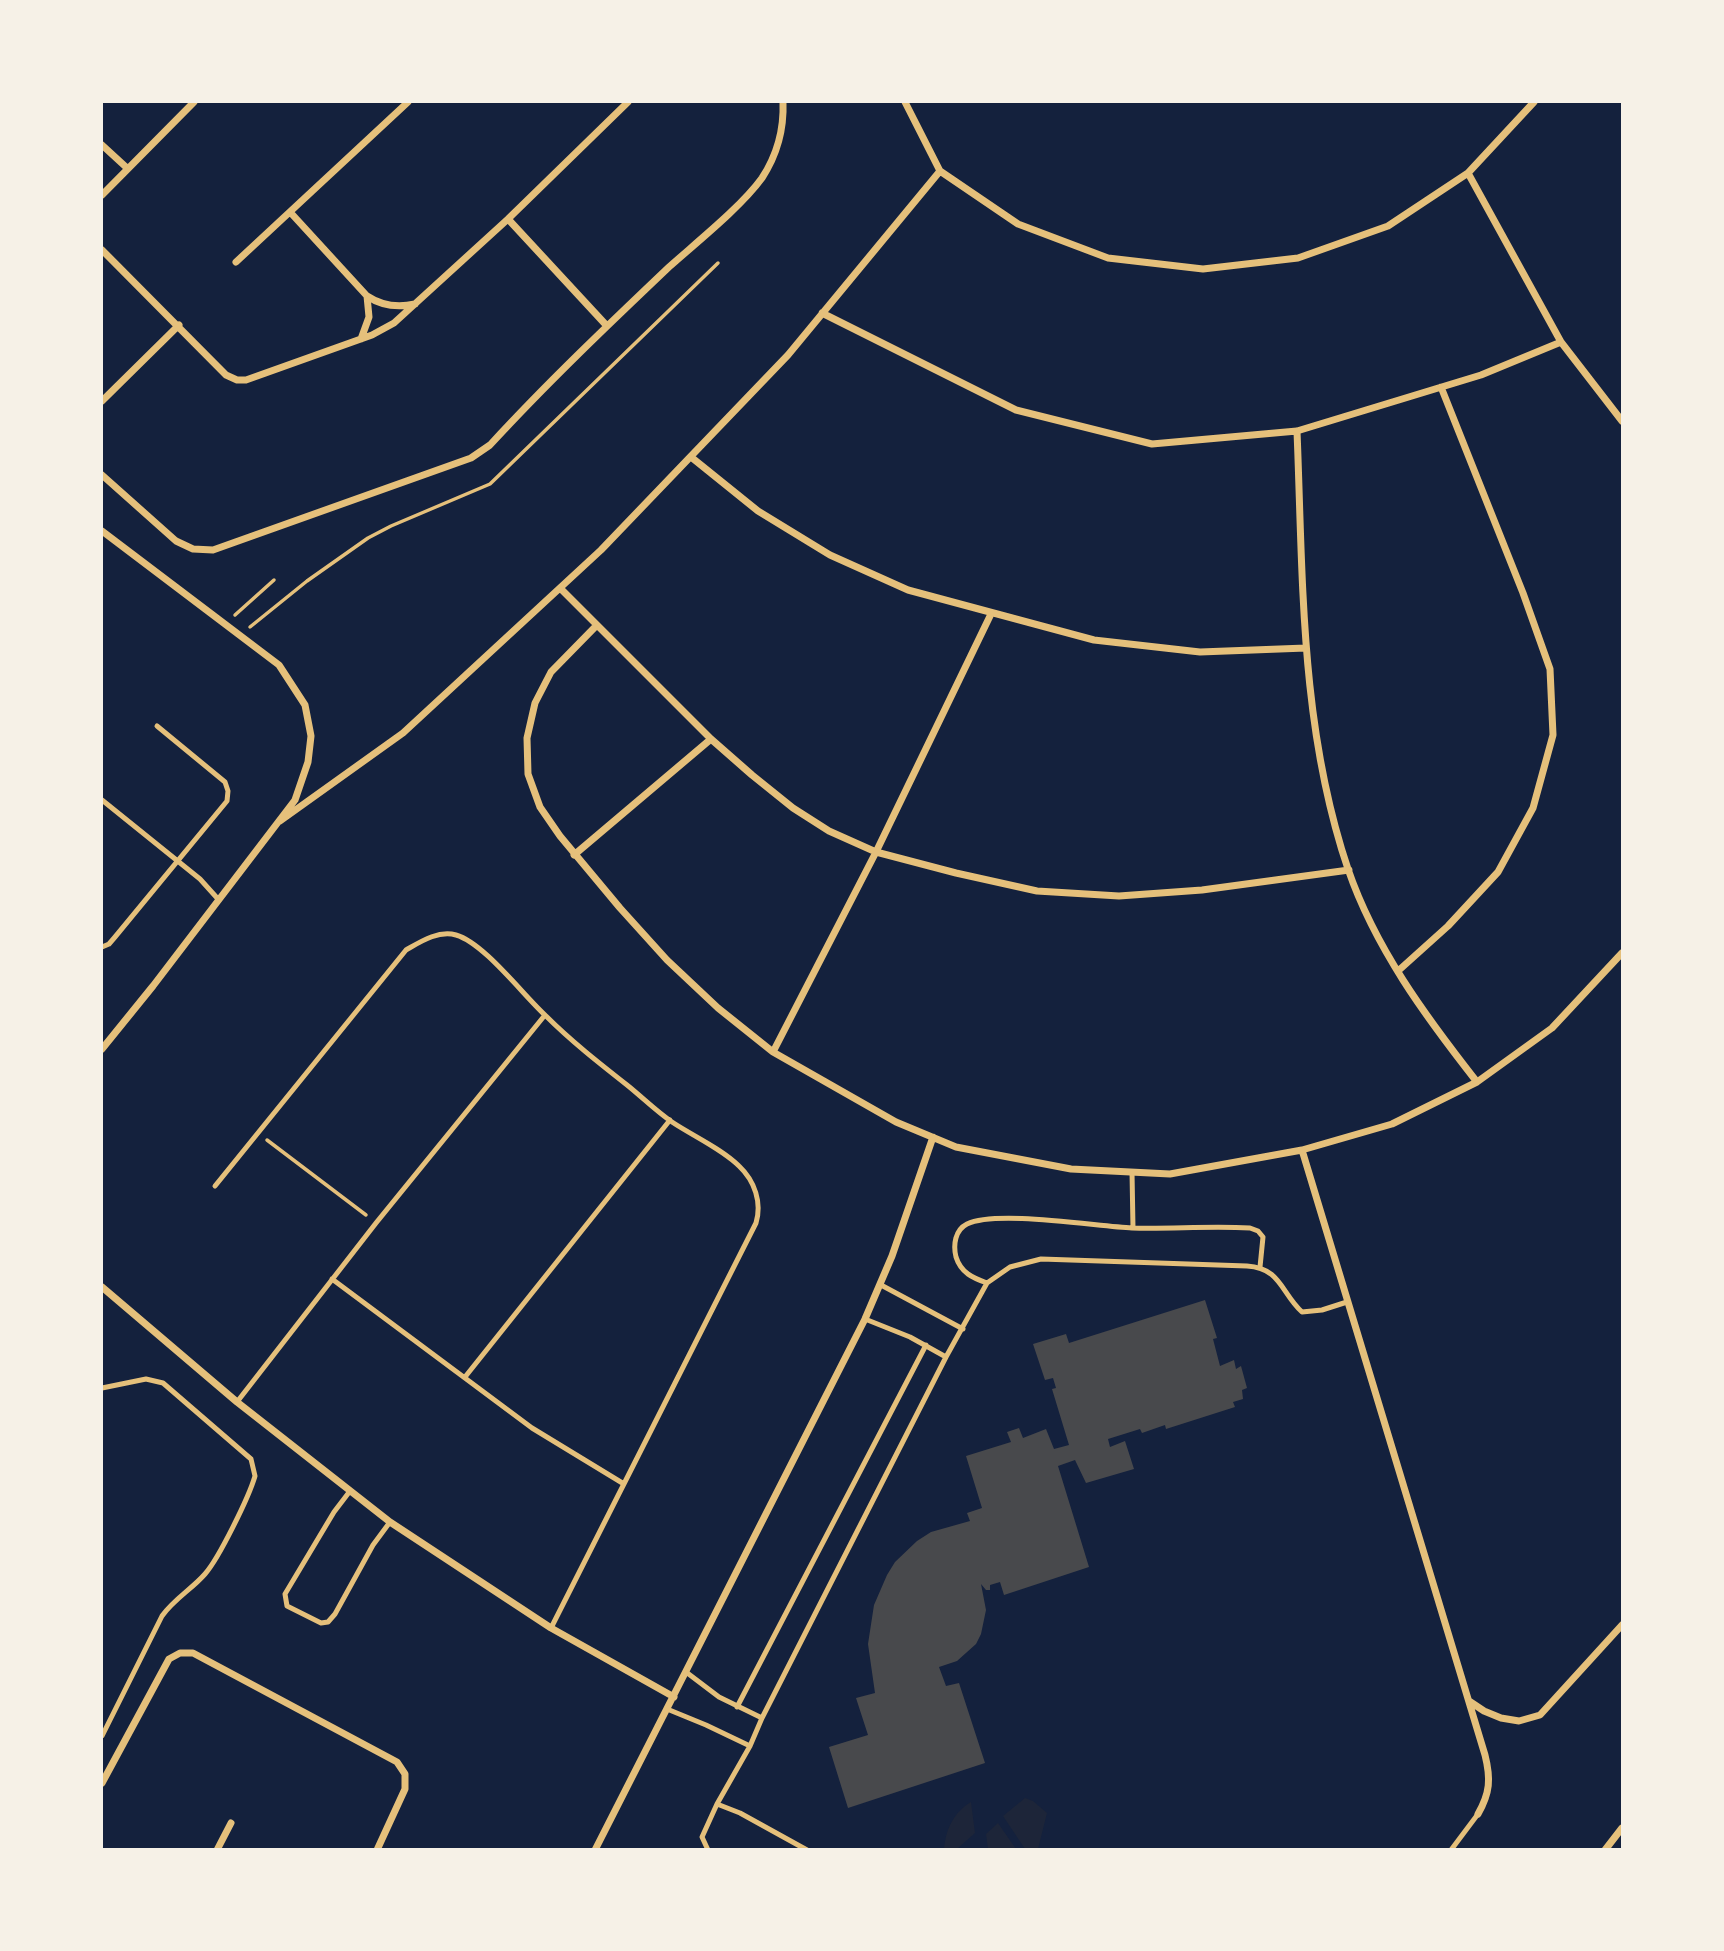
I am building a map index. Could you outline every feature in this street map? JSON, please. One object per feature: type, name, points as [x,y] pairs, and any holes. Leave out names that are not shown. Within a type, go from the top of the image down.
[{"type":"street","points":[[102,195],[194,102]]},
{"type":"street","points":[[236,262],[408,102]]},
{"type":"street","points":[[102,250],[222,370],[237,380],[246,380],[383,330],[508,219],[628,102]]},
{"type":"street","points":[[102,475],[176,541],[193,549],[203,550],[223,547],[471,458],[490,444],[607,326],[752,190],[778,146],[783,102]]},
{"type":"street","points":[[905,102],[940,170],[1018,224],[1108,258],[1203,269],[1298,258],[1388,226],[1468,173],[1534,102]]},
{"type":"street","points":[[102,145],[127,168]]},
{"type":"street","points":[[280,821],[403,733],[601,550],[788,355],[940,170]]},
{"type":"street","points":[[1468,173],[1561,342],[1622,421]]},
{"type":"street","points":[[290,212],[367,296],[395,306],[415,304]]},
{"type":"street","points":[[508,219],[607,326]]},
{"type":"street","points":[[361,339],[369,317],[367,296]]},
{"type":"street","points":[[822,313],[1016,410],[1152,444],[1297,431],[1481,375],[1561,342]]},
{"type":"street","points":[[102,401],[179,325]]},
{"type":"street","points":[[1398,971],[1448,926],[1498,872],[1533,808],[1553,734],[1550,669],[1523,593],[1441,387]]},
{"type":"street","points":[[1297,431],[1306,648],[1312,719],[1327,796],[1349,870],[1371,921],[1398,971],[1434,1026],[1477,1082]]},
{"type":"street","points":[[691,457],[758,511],[830,555],[908,590],[1094,640],[1186,650],[1306,648]]},
{"type":"street","points":[[102,531],[279,665],[304,705],[311,736],[308,762],[295,800],[102,1049]]},
{"type":"street","points":[[560,588],[711,739],[793,808],[829,831],[876,852],[1037,891],[1119,896],[1202,890],[1349,870]]},
{"type":"street","points":[[773,1052],[876,852],[991,614]]},
{"type":"street","points":[[597,625],[551,672],[535,704],[527,738],[528,774],[540,807],[574,855],[667,960],[718,1008],[773,1052],[896,1122],[956,1147],[1071,1169],[1170,1174],[1302,1150],[1392,1124],[1477,1082],[1552,1028],[1622,953]]},
{"type":"street","points":[[574,855],[711,739]]},
{"type":"street","points":[[594,1850],[865,1319],[881,1285],[933,1137]]},
{"type":"street","points":[[1302,1150],[1490,1775],[1490,1789],[1478,1814]]},
{"type":"street","points":[[102,1287],[237,1402],[390,1522],[551,1628],[674,1696]]},
{"type":"street","points":[[1469,1701],[1501,1718],[1519,1721],[1540,1715],[1622,1625]]},
{"type":"street","points":[[102,1783],[169,1658],[180,1653],[193,1653],[397,1762],[405,1774],[405,1789],[377,1850]]},
{"type":"street","points":[[217,1850],[231,1823]]},
{"type":"street","points":[[1605,1850],[1622,1828]]},
{"type":"lane","points":[[102,947],[115,937],[227,801],[225,782],[157,726]]},
{"type":"lane","points":[[102,800],[200,879],[218,899]]},
{"type":"lane","points":[[215,1186],[406,950],[440,934],[455,934],[474,944],[545,1016],[581,1048],[670,1120],[738,1165],[751,1181],[760,1212],[756,1223],[551,1628]]},
{"type":"lane","points":[[237,1402],[376,1223],[545,1016]]},
{"type":"lane","points":[[465,1377],[670,1120]]},
{"type":"lane","points":[[1132,1172],[1133,1228]]},
{"type":"lane","points":[[987,1283],[961,1268],[955,1249],[958,1232],[963,1226],[989,1218],[1133,1228],[1250,1228],[1263,1237],[1260,1267]]},
{"type":"lane","points":[[708,1850],[702,1837],[718,1804],[750,1746],[946,1357],[987,1283],[1010,1266],[1041,1259],[1260,1267],[1275,1276],[1294,1305],[1303,1312],[1322,1310],[1347,1302]]},
{"type":"lane","points":[[332,1279],[532,1427],[624,1484]]},
{"type":"lane","points":[[881,1285],[963,1329]]},
{"type":"lane","points":[[865,1319],[926,1345],[946,1357]]},
{"type":"lane","points":[[737,1707],[926,1345]]},
{"type":"lane","points":[[102,1388],[146,1379],[163,1383],[251,1459],[255,1476],[253,1485],[212,1565],[162,1616],[102,1736]]},
{"type":"lane","points":[[350,1491],[334,1512],[285,1594],[287,1606],[321,1623],[328,1622],[373,1545],[390,1522]]},
{"type":"lane","points":[[687,1672],[719,1697],[762,1718]]},
{"type":"lane","points":[[667,1709],[750,1746]]},
{"type":"lane","points":[[718,1804],[740,1813],[807,1850]]},
{"type":"lane","points":[[1451,1850],[1478,1814]]},
{"type":"path","points":[[225,624],[274,580]]},
{"type":"path","points":[[258,1133],[376,1223]]},
{"type":"shaded area","points":[[1025,1798],[1047,1813],[1038,1849],[1025,1849],[1003,1816]]},
{"type":"shaded area","points":[[971,1802],[975,1833],[957,1849],[944,1849],[952,1822],[959,1811]]},
{"type":"shaded area","points":[[998,1823],[1016,1849],[988,1849],[986,1834]]},
{"type":"building","points":[[1205,1300],[1217,1338],[1213,1339],[1220,1366],[1234,1360],[1236,1369],[1241,1366],[1247,1388],[1242,1390],[1243,1399],[1233,1402],[1235,1407],[1166,1429],[1165,1425],[1142,1433],[1140,1429],[1108,1439],[1110,1447],[1125,1441],[1134,1469],[1086,1483],[1075,1460],[1058,1466],[1089,1567],[1004,1595],[1000,1582],[990,1585],[990,1590],[986,1590],[981,1584],[986,1610],[976,1644],[957,1661],[939,1667],[946,1686],[959,1683],[985,1763],[848,1808],[829,1747],[868,1735],[856,1698],[875,1693],[868,1644],[874,1605],[887,1575],[895,1562],[917,1541],[931,1532],[970,1521],[967,1513],[982,1508],[966,1456],[1011,1442],[1007,1432],[1019,1428],[1023,1438],[1046,1429],[1054,1449],[1069,1445],[1052,1389],[1056,1388],[1053,1378],[1045,1380],[1033,1344],[1066,1334],[1069,1343]]}]
